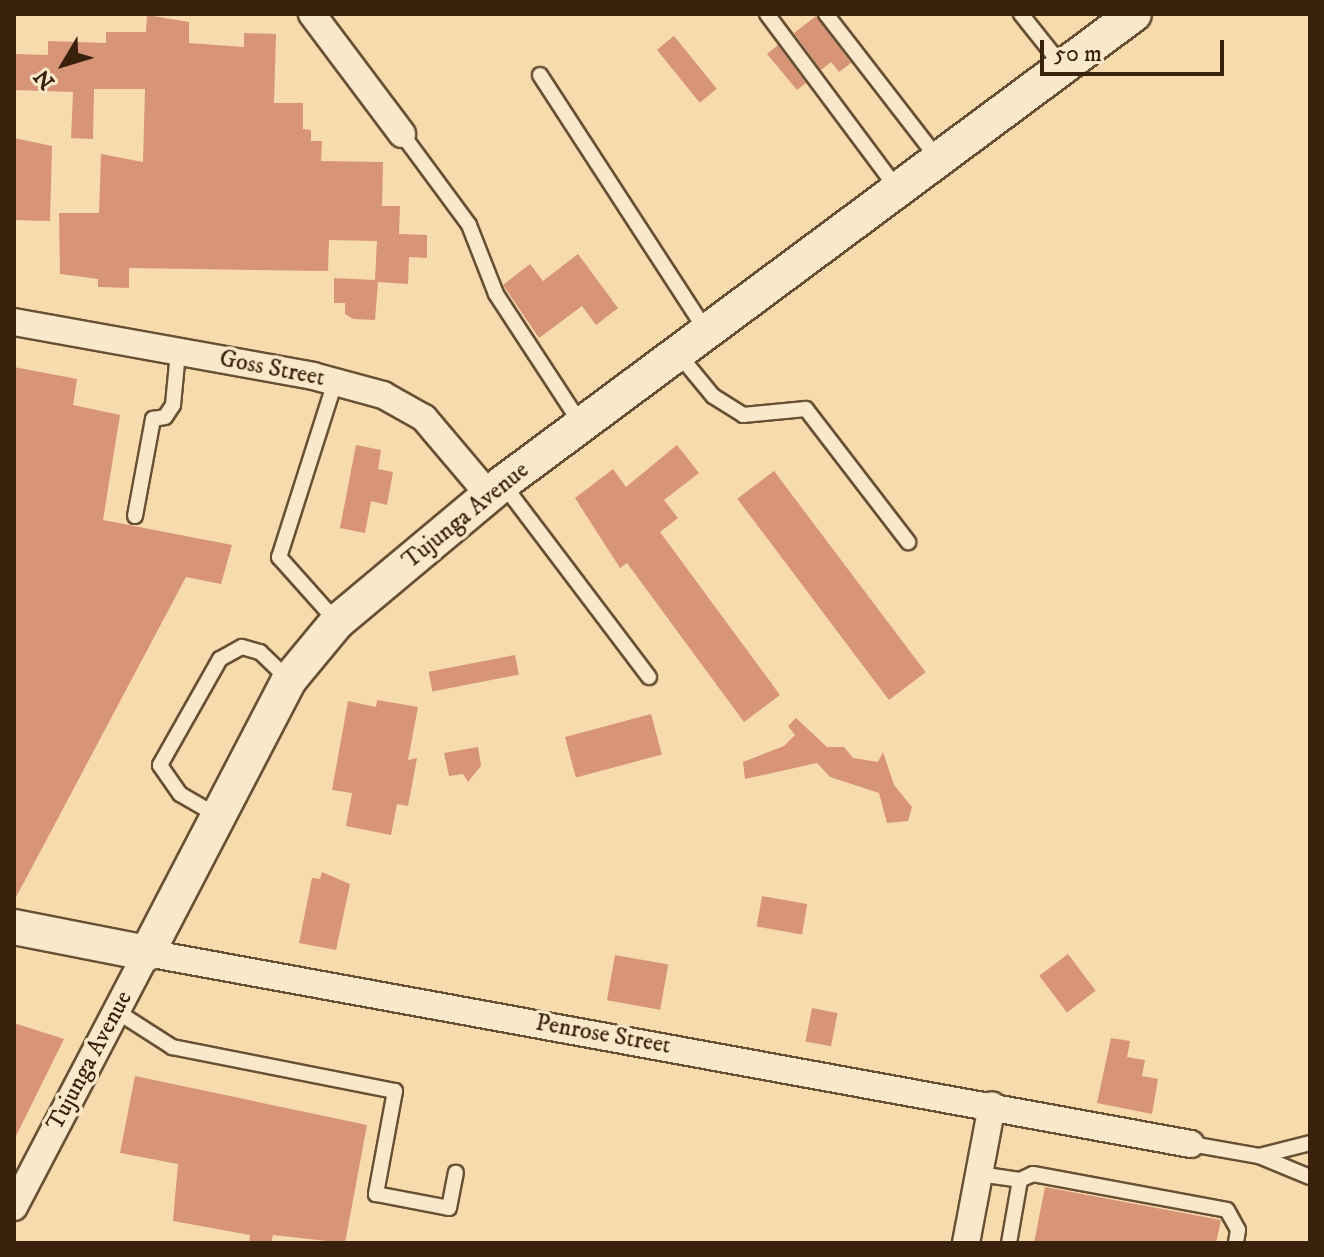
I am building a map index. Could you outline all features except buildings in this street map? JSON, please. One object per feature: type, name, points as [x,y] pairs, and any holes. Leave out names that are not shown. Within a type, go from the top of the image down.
[{"type":"street","points":[[312,14],[402,134]]},
{"type":"street","name":"Tujunga Avenue","points":[[14,1207],[289,680],[337,622],[496,489],[584,428],[900,193],[1134,14]]},
{"type":"street","name":"Goss Street","points":[[14,322],[335,382],[383,395],[424,418],[496,489]]},
{"type":"street","name":"Penrose Street","points":[[14,927],[1191,1144]]},
{"type":"street","points":[[966,1243],[992,1105]]},
{"type":"lane","points":[[767,14],[900,193]]},
{"type":"lane","points":[[826,14],[940,161]]},
{"type":"lane","points":[[1021,14],[1064,68]]},
{"type":"lane","points":[[540,75],[709,334]]},
{"type":"lane","points":[[402,134],[469,225],[483,273],[584,428]]},
{"type":"lane","points":[[135,516],[153,419],[165,417],[173,405],[178,352]]},
{"type":"lane","points":[[680,356],[713,396],[743,415],[806,409],[908,542]]},
{"type":"lane","points":[[335,382],[279,557],[337,622]]},
{"type":"lane","points":[[496,489],[649,677]]},
{"type":"lane","points":[[218,816],[180,794],[160,765],[220,659],[242,647],[260,652],[289,680]]},
{"type":"lane","points":[[116,1011],[172,1047],[395,1091],[376,1194],[449,1208],[456,1173]]},
{"type":"lane","points":[[1259,1156],[1310,1143]]},
{"type":"lane","points":[[1191,1144],[1259,1156],[1310,1177]]},
{"type":"lane","points":[[979,1174],[1020,1180],[1033,1174],[1227,1210],[1238,1230],[1236,1243]]},
{"type":"lane","points":[[1009,1243],[1020,1180]]}]
